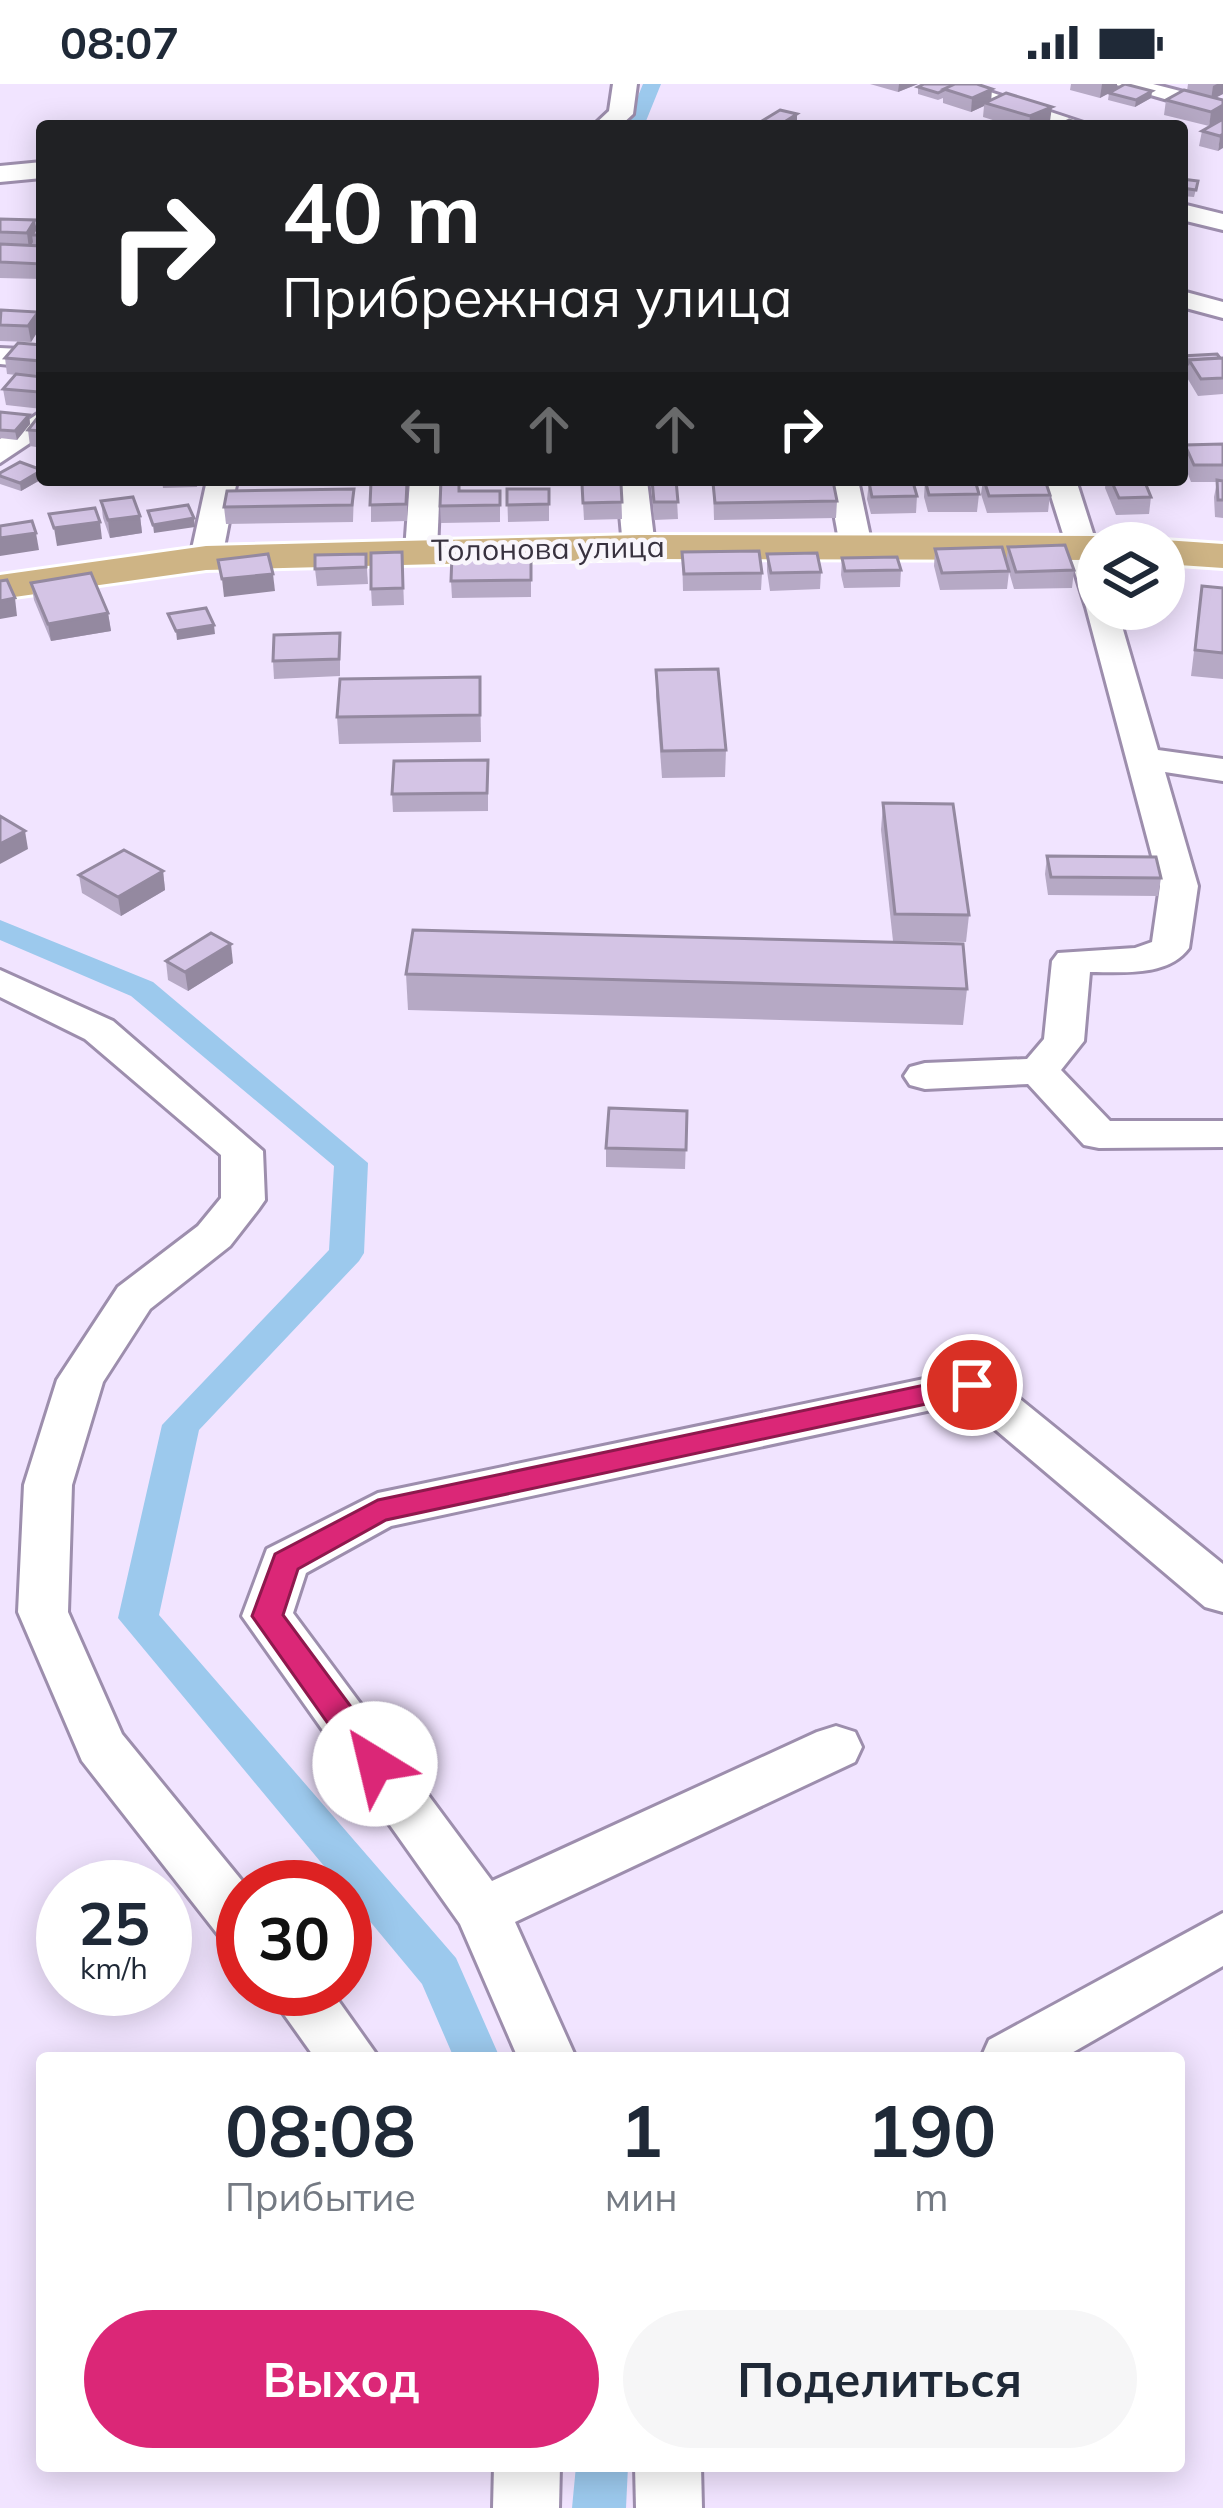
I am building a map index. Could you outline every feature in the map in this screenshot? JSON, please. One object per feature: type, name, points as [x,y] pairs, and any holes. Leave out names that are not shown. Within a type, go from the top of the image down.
[{"type":"main road","name":"Толонова улица","points":[[0,587],[206,558],[639,547],[1077,547]]},
{"type":"main road","points":[[1185,553],[1223,556]]},
{"type":"street","points":[[613,120],[621,114],[626,84]]},
{"type":"street","points":[[941,84],[1061,120]]},
{"type":"street","points":[[1125,84],[1171,89],[1223,109]]},
{"type":"street","points":[[0,174],[36,171]]},
{"type":"street","points":[[1188,214],[1218,222]]},
{"type":"street","points":[[1188,238],[1218,222]]},
{"type":"street","points":[[1188,301],[1223,310]]},
{"type":"street","points":[[0,356],[36,359]]},
{"type":"street","points":[[0,454],[8,454],[36,426]]},
{"type":"street","points":[[206,558],[221,486]]},
{"type":"street","points":[[421,551],[425,486]]},
{"type":"street","points":[[633,486],[639,547]]},
{"type":"street","points":[[844,486],[856,546]]},
{"type":"street","points":[[1064,486],[1080,522]]},
{"type":"street","points":[[926,1076],[1039,1071],[1064,1041],[1072,961],[1141,960],[1170,948],[1179,886],[1107,630]]},
{"type":"street","points":[[1142,758],[1223,770]]},
{"type":"street","points":[[0,982],[99,1030],[242,1151],[244,1200],[214,1236],[134,1298],[80,1380],[48,1485],[43,1612],[101,1746],[216,1890]]},
{"type":"street","points":[[1039,1071],[1099,1135],[1223,1135]]},
{"type":"street","points":[[544,2052],[482,1911],[267,1616],[285,1562],[378,1511],[972,1385],[1216,1579]]},
{"type":"street","points":[[482,1911],[836,1747]]},
{"type":"street","points":[[1020,2052],[1223,1936]]},
{"type":"street","points":[[317,2016],[345,2052]]},
{"type":"street","points":[[526,2508],[527,2472]]},
{"type":"street","points":[[668,2472],[669,2508]]},
{"type":"building","points":[[955,84],[992,89],[972,98],[944,89]]},
{"type":"building","points":[[1125,84],[1152,91],[1136,100],[1109,93]]},
{"type":"building","points":[[954,85],[938,93],[918,87]]},
{"type":"building","points":[[1184,90],[1223,100],[1223,105],[1211,112],[1166,100]]},
{"type":"building","points":[[1006,93],[1052,107],[1030,116],[985,103]]},
{"type":"building","points":[[780,110],[797,114],[788,120],[764,120]]},
{"type":"building","points":[[1223,119],[1220,136],[1202,131]]},
{"type":"building","points":[[0,219],[35,220],[27,233],[0,232]]},
{"type":"building","points":[[0,244],[36,246],[36,264],[0,262]]},
{"type":"building","points":[[1,310],[36,312],[28,326],[0,325]]},
{"type":"building","points":[[18,343],[36,344],[36,361],[5,358]]},
{"type":"building","points":[[1217,354],[1220,358],[1189,360],[1188,364],[1188,356]]},
{"type":"building","points":[[1223,358],[1223,378],[1201,379],[1189,360]]},
{"type":"building","points":[[16,374],[36,376],[36,392],[3,389]]},
{"type":"building","points":[[0,412],[29,415],[15,431],[0,430]]},
{"type":"building","points":[[1223,444],[1223,465],[1194,465],[1188,445]]},
{"type":"building","points":[[20,462],[36,468],[36,474],[20,483],[0,473]]},
{"type":"building","points":[[1217,480],[1223,481],[1223,500],[1218,500]]},
{"type":"building","points":[[371,486],[407,486],[406,504],[370,505]]},
{"type":"building","points":[[441,486],[500,491],[500,505],[440,506]]},
{"type":"building","points":[[582,486],[621,486],[622,502],[583,503]]},
{"type":"building","points":[[653,486],[677,486],[678,502],[654,502]]},
{"type":"building","points":[[713,486],[834,486],[837,501],[715,503]]},
{"type":"building","points":[[870,486],[914,486],[917,496],[872,497]]},
{"type":"building","points":[[927,486],[977,486],[979,494],[929,495]]},
{"type":"building","points":[[986,486],[1047,486],[1050,495],[989,496]]},
{"type":"building","points":[[1114,486],[1146,486],[1151,497],[1119,498]]},
{"type":"building","points":[[354,489],[352,505],[224,507],[227,491]]},
{"type":"building","points":[[507,489],[549,489],[549,504],[507,505]]},
{"type":"building","points":[[133,497],[140,516],[108,520],[101,501]]},
{"type":"building","points":[[188,505],[194,518],[153,525],[148,511]]},
{"type":"building","points":[[95,508],[100,522],[54,528],[49,514]]},
{"type":"building","points":[[32,521],[36,533],[0,538],[0,526]]},
{"type":"building","points":[[1065,545],[1074,570],[1016,572],[1008,547]]},
{"type":"building","points":[[1002,547],[1009,571],[942,573],[935,549]]},
{"type":"building","points":[[759,551],[762,573],[684,574],[682,552]]},
{"type":"building","points":[[402,552],[403,588],[371,589],[371,553]]},
{"type":"building","points":[[817,553],[821,572],[771,573],[767,554]]},
{"type":"building","points":[[268,554],[273,574],[222,579],[218,560]]},
{"type":"building","points":[[366,554],[366,567],[315,569],[315,555]]},
{"type":"building","points":[[531,554],[531,580],[451,581],[452,555]]},
{"type":"building","points":[[897,557],[901,570],[845,571],[842,558]]},
{"type":"building","points":[[91,573],[108,613],[48,624],[31,583]]},
{"type":"building","points":[[7,580],[15,598],[0,601],[0,581]]},
{"type":"building","points":[[1202,586],[1223,588],[1223,653],[1195,650]]},
{"type":"building","points":[[206,608],[214,625],[176,631],[168,614]]},
{"type":"building","points":[[340,633],[339,659],[273,661],[274,635]]},
{"type":"building","points":[[718,669],[726,750],[662,751],[656,670]]},
{"type":"building","points":[[480,677],[480,715],[337,717],[340,679]]},
{"type":"building","points":[[488,760],[487,793],[392,794],[394,761]]},
{"type":"building","points":[[883,803],[953,804],[969,915],[895,914]]},
{"type":"building","points":[[0,816],[25,831],[0,844]]},
{"type":"building","points":[[124,850],[163,871],[118,897],[79,875]]},
{"type":"building","points":[[1047,856],[1156,857],[1161,878],[1051,877]]},
{"type":"building","points":[[413,930],[963,944],[967,989],[406,974]]},
{"type":"building","points":[[211,933],[231,944],[185,972],[166,961]]},
{"type":"building","points":[[609,1108],[687,1111],[686,1150],[606,1148]]},
{"type":"waterway","points":[[624,120],[639,117],[652,84]]},
{"type":"waterway","points":[[0,929],[142,989],[351,1163],[346,1253],[181,1425],[138,1618],[440,1972],[474,2052]]},
{"type":"waterway","points":[[599,2508],[602,2472]]},
{"type":"route","points":[[375,1764],[267,1616],[285,1562],[378,1511],[972,1385]]}]
